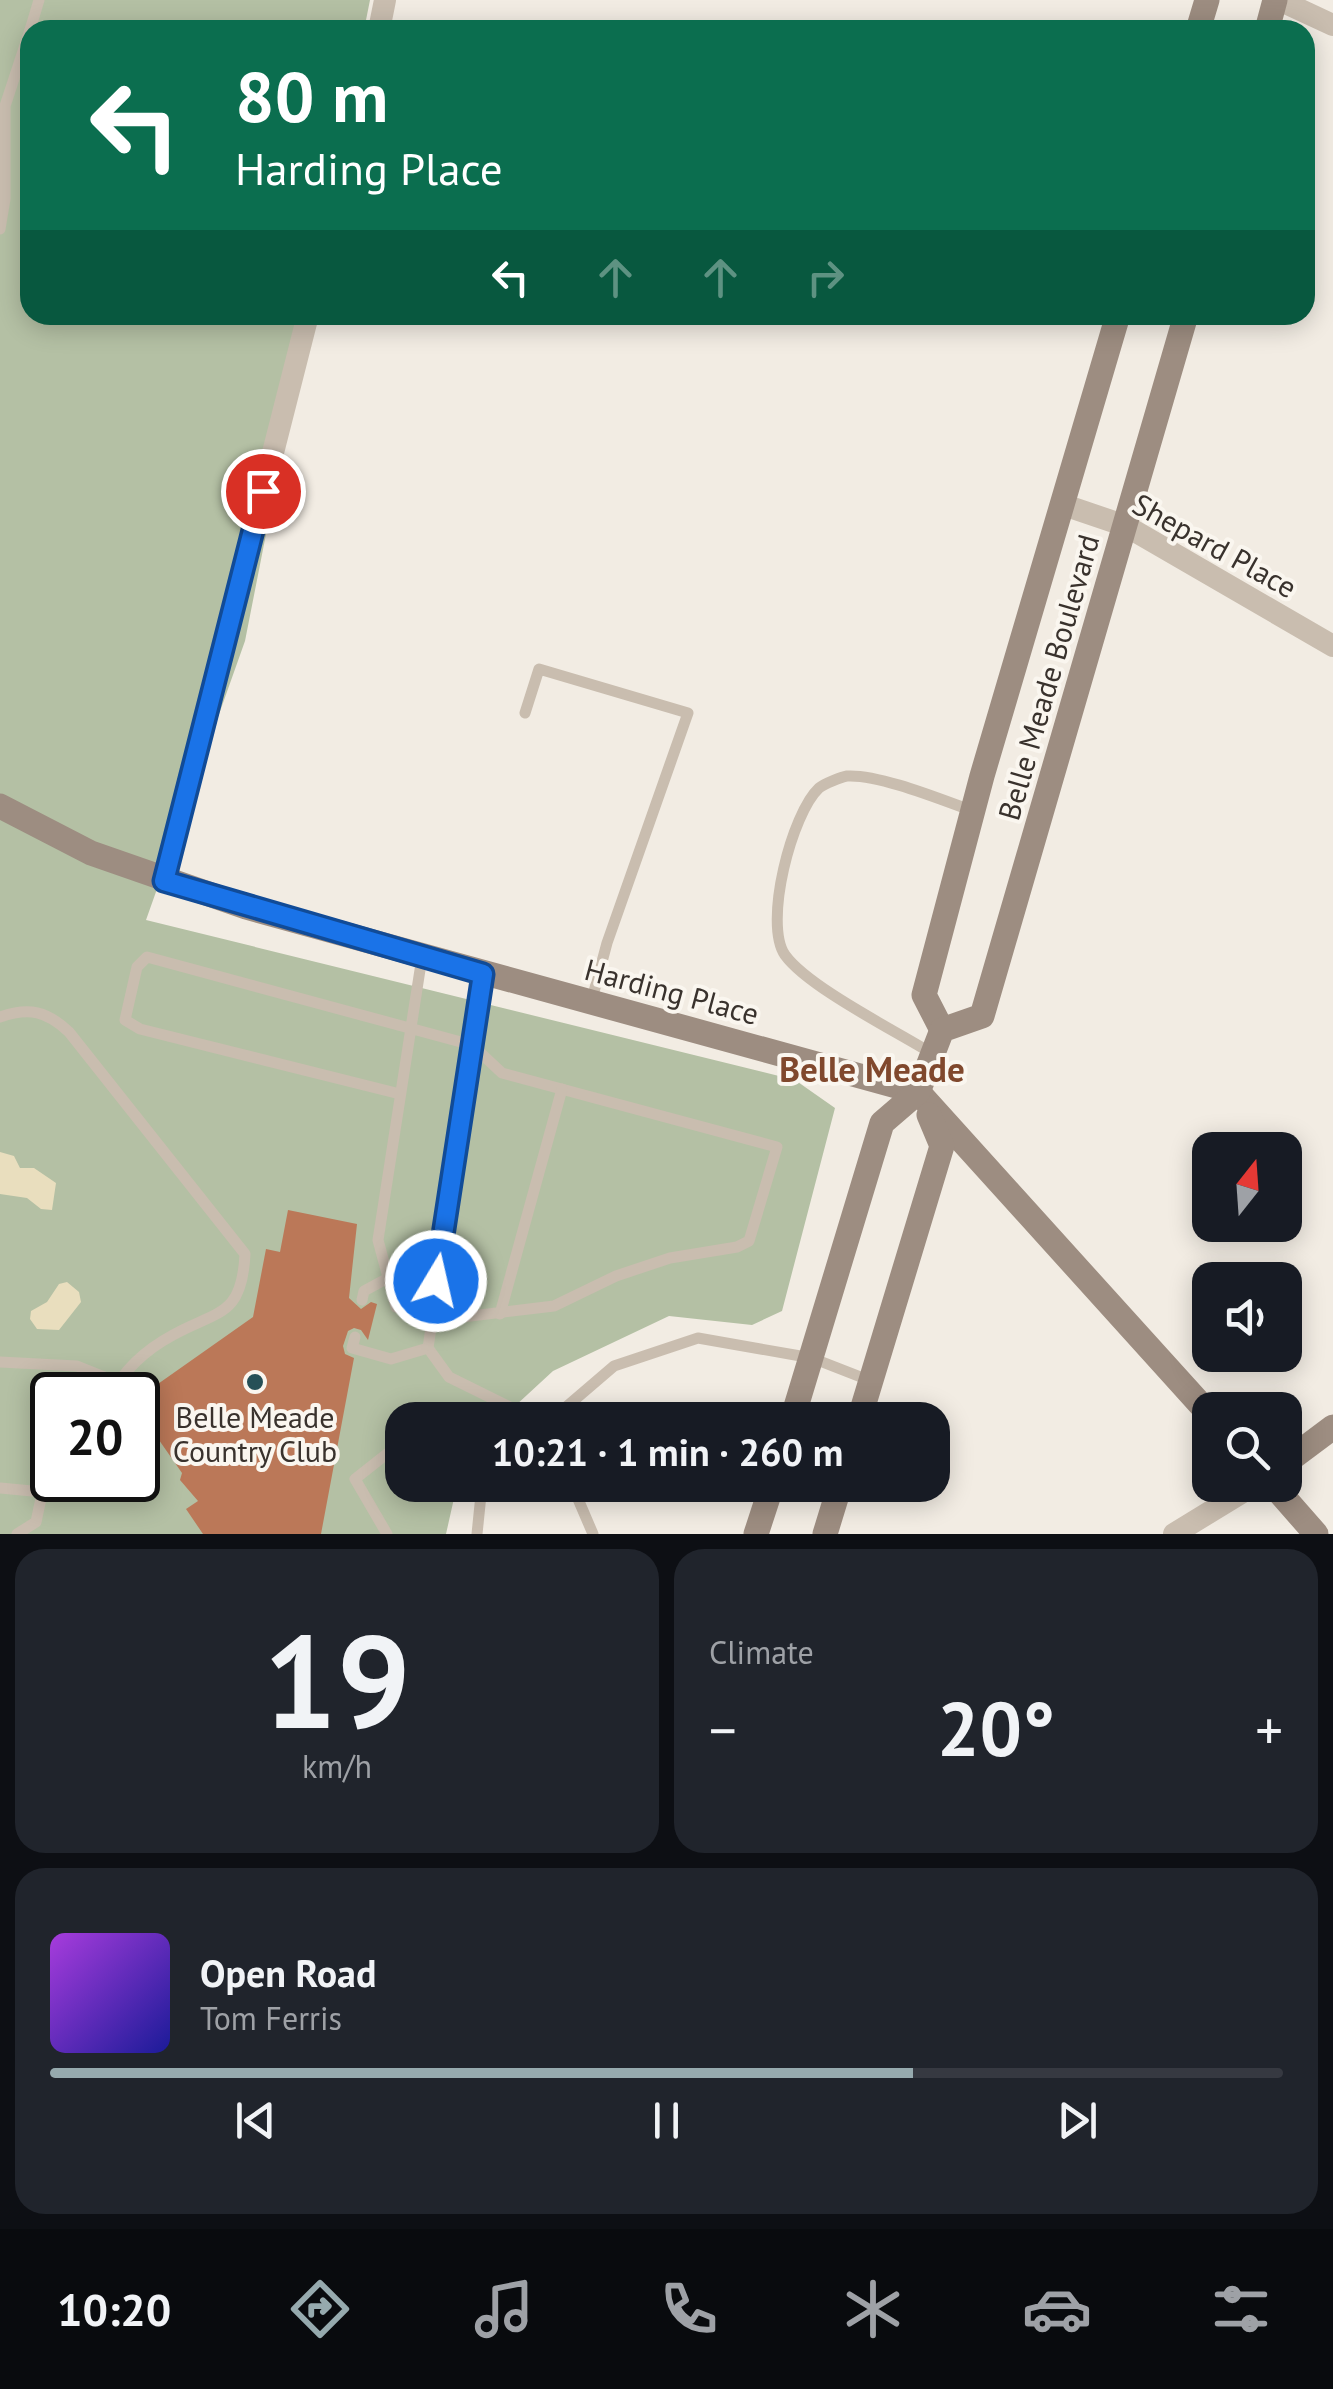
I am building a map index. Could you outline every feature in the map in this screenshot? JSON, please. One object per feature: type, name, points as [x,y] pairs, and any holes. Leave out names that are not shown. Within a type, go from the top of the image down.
[{"type":"main road","name":"Belle Meade Boulevard","points":[[1115,325],[973,810],[924,995],[936,1042],[982,1016],[1183,325]]},
{"type":"main road","name":"Harding Place","points":[[0,806],[92,853],[164,881],[422,957],[918,1092]]},
{"type":"main road","points":[[798,1402],[882,1123],[918,1092],[936,1042]]},
{"type":"main road","points":[[865,1402],[942,1146],[918,1092]]},
{"type":"main road","points":[[918,1092],[1192,1395]]},
{"type":"main road","points":[[1302,1450],[1333,1427]]},
{"type":"main road","points":[[756,1534],[766,1502]]},
{"type":"main road","points":[[825,1534],[835,1502]]},
{"type":"main road","points":[[1288,1502],[1316,1534]]},
{"type":"street","points":[[1277,0],[1333,25]]},
{"type":"street","points":[[164,881],[305,325]]},
{"type":"street","name":"Shepard Place","points":[[1064,505],[1126,526],[1333,646]]},
{"type":"street","points":[[1174,1534],[1226,1502]]},
{"type":"lane","points":[[0,229],[6,188],[5,106],[20,60]]},
{"type":"lane","points":[[525,713],[539,669],[688,714],[607,943],[591,1003]]},
{"type":"lane","points":[[936,1042],[817,982],[785,955],[775,914],[802,818],[820,788],[847,776],[906,788],[973,810]]},
{"type":"lane","points":[[400,1094],[140,1029],[126,1020],[137,967],[147,956],[412,1027],[472,1045],[502,1073],[777,1147],[750,1241],[737,1247],[670,1258],[616,1276],[554,1306],[430,1321],[396,1306],[378,1240],[412,1027],[422,957]]},
{"type":"lane","points":[[483,974],[428,1348],[449,1376],[500,1402]]},
{"type":"lane","points":[[0,1018],[21,1011],[41,1012],[69,1032],[245,1254],[239,1290],[219,1317],[156,1345],[128,1372]]},
{"type":"lane","points":[[500,1314],[562,1088]]},
{"type":"lane","points":[[362,1300],[364,1291],[388,1278]]},
{"type":"lane","points":[[355,1337],[352,1348],[391,1359],[428,1348]]},
{"type":"lane","points":[[572,1402],[614,1366],[698,1338],[812,1358],[871,1381]]},
{"type":"lane","points":[[0,1362],[77,1366],[92,1372]]},
{"type":"lane","points":[[385,1455],[356,1479],[387,1534]]},
{"type":"lane","points":[[0,1488],[30,1489]]},
{"type":"lane","points":[[17,1534],[36,1522],[40,1502]]},
{"type":"lane","points":[[477,1534],[480,1502]]},
{"type":"lane","points":[[579,1502],[593,1534]]},
{"type":"green space","name":"Belle Meade","points":[[0,0],[370,0],[366,20],[20,20],[20,325],[307,325],[245,641],[146,920],[795,1080],[835,1108],[782,1311],[752,1325],[669,1316],[553,1371],[519,1402],[385,1402],[385,1502],[453,1502],[446,1534],[0,1534]]},
{"type":"sand","points":[[0,1152],[14,1156],[20,1168],[34,1168],[56,1183],[52,1210],[41,1209],[27,1198],[0,1194]]},
{"type":"sand","points":[[67,1282],[79,1292],[81,1302],[59,1330],[37,1329],[30,1319],[31,1311],[47,1302],[59,1284]]},
{"type":"building","name":"Belle Meade Country Club","points":[[288,1210],[357,1224],[349,1298],[361,1309],[371,1302],[377,1304],[368,1340],[361,1330],[354,1328],[348,1331],[343,1346],[345,1354],[354,1358],[321,1534],[203,1534],[186,1509],[198,1501],[180,1480],[182,1473],[160,1442],[160,1383],[253,1317],[266,1249],[280,1252]]},
{"type":"place","name":"Belle Meade Country Club","points":[[255,1382]]},
{"type":"district","name":"Belle Meade","points":[[872,1069]]},
{"type":"route","points":[[263,491],[164,881],[483,974],[436,1281]]}]
